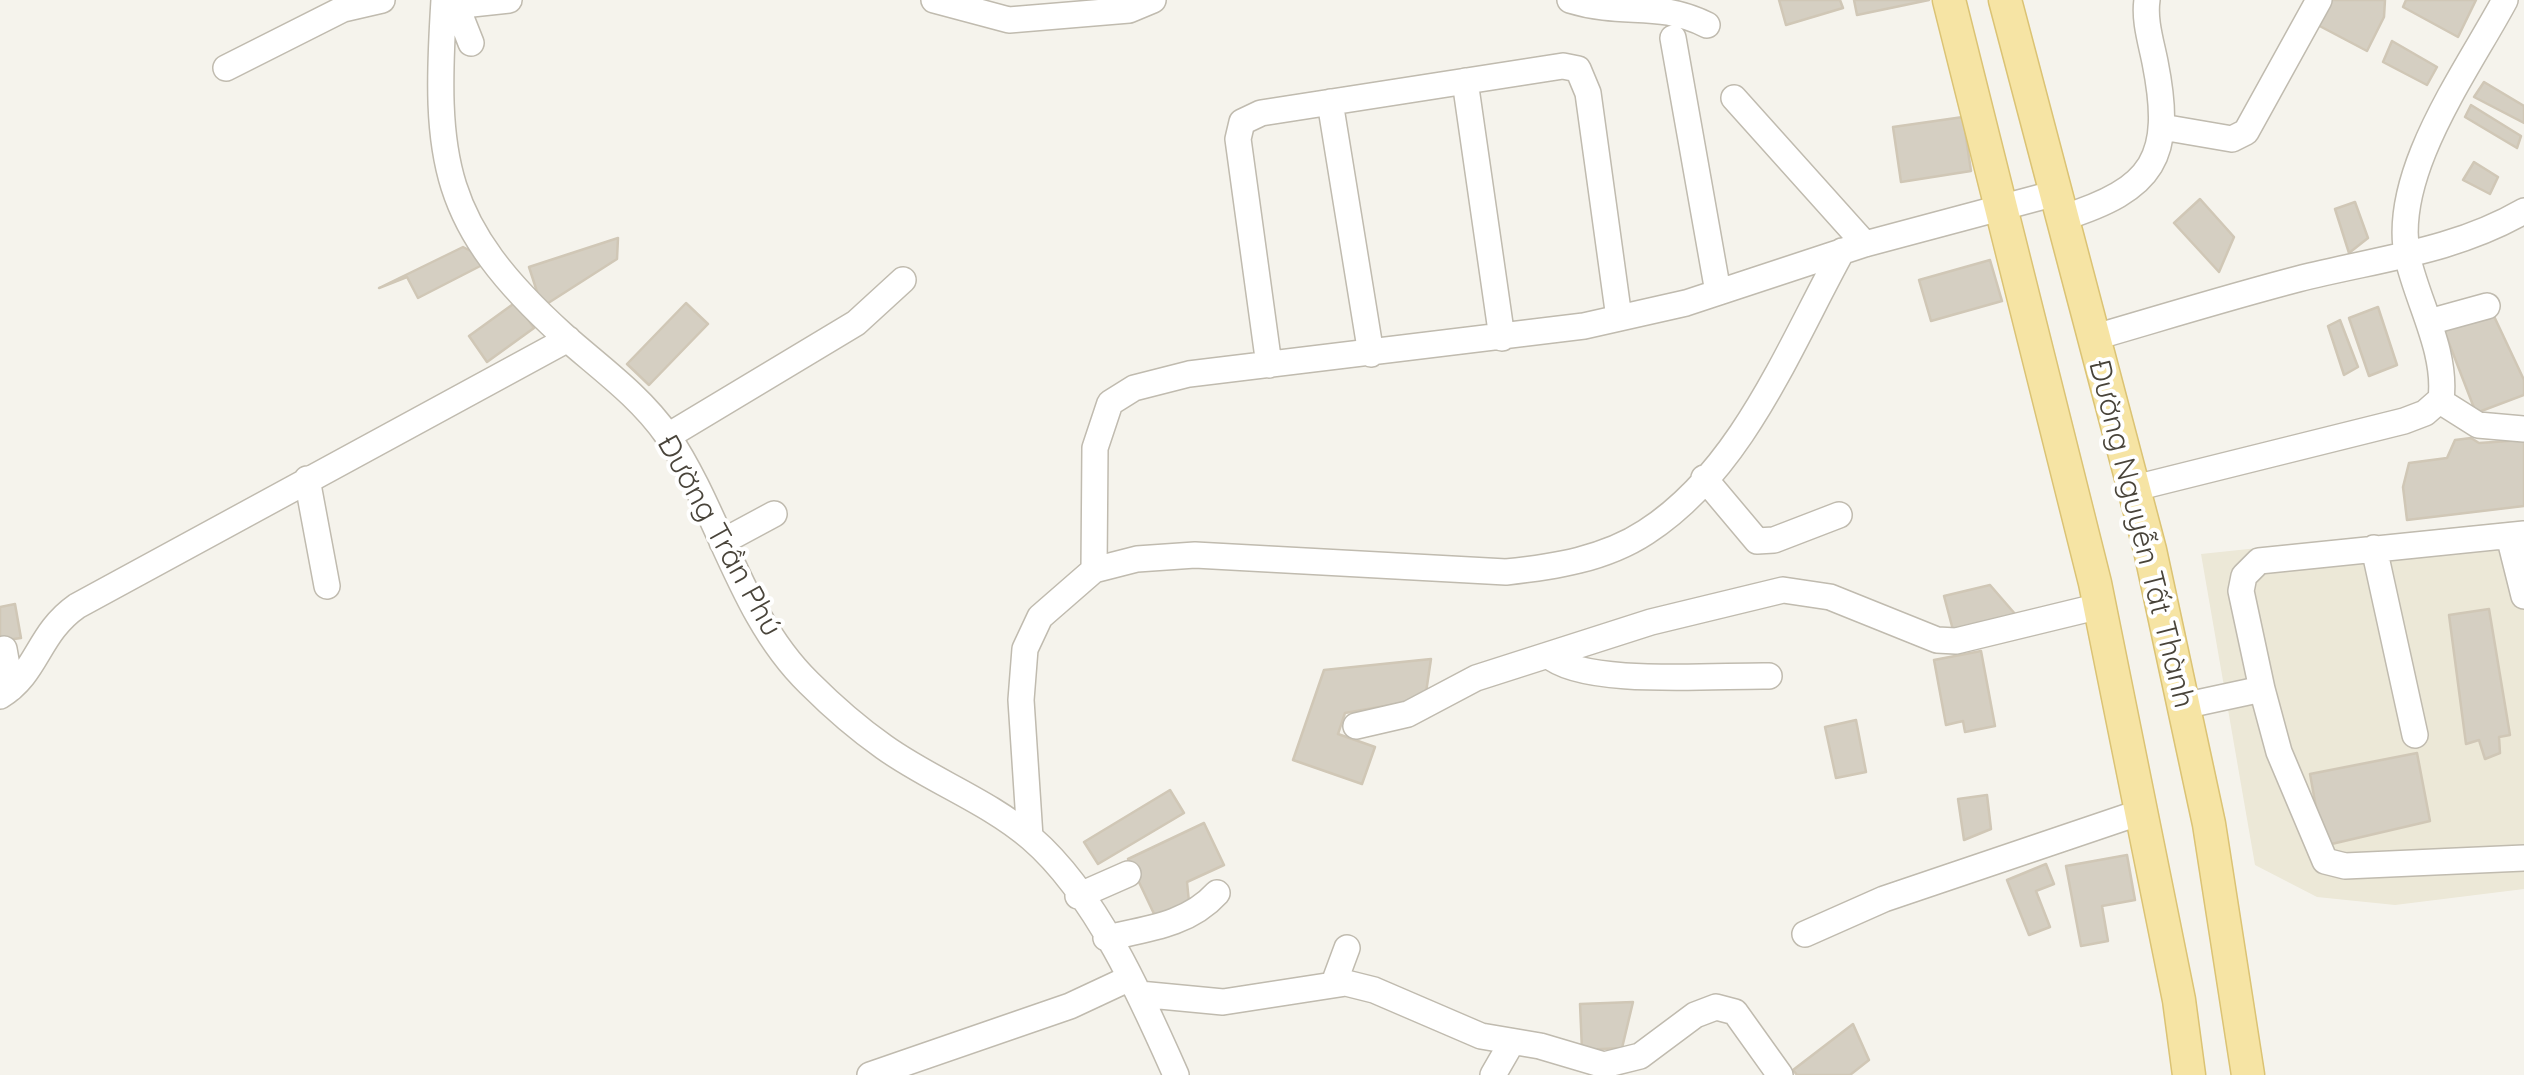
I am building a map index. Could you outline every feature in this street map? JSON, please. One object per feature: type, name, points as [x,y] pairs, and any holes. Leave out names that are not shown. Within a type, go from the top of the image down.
[{"type":"main road","name":"Đường Nguyễn Tất Thành","points":[[1949,0],[2100,606],[2189,1075]]},
{"type":"main road","name":"Đường Nguyễn Tất Thành","points":[[2005,0],[2135,488],[2208,824],[2248,1075]]},
{"type":"main road","points":[[2184,1036],[2241,1032]]},
{"type":"street","points":[[226,68],[342,10],[382,0]]},
{"type":"street","points":[[470,43],[448,4],[508,0]]},
{"type":"street","points":[[934,0],[978,14],[1024,20],[1129,10],[1153,0]]},
{"type":"street","points":[[1570,0],[1605,6],[1675,4],[1707,25]]},
{"type":"street","points":[[1094,570],[1096,448],[1110,404],[1134,388],[1161,380],[1502,338],[1619,318],[2002,207],[2059,205],[2127,193],[2153,160],[2162,127],[2147,0]]},
{"type":"street","points":[[2162,127],[2232,139],[2246,132],[2319,0]]},
{"type":"street","points":[[2440,401],[2442,390],[2429,322],[2407,256],[2407,197],[2417,164],[2505,0]]},
{"type":"street","name":"Đường Trần Phú","points":[[448,4],[438,96],[450,179],[458,205],[487,257],[513,290],[645,409],[668,436],[786,658],[806,680],[884,747],[1030,837],[1106,938],[1135,986],[1176,1075]]},
{"type":"street","points":[[1673,38],[1718,292]]},
{"type":"street","points":[[1269,365],[1238,139],[1242,122],[1260,114],[1563,66],[1578,69],[1588,94],[1619,318]]},
{"type":"street","points":[[1465,81],[1502,338]]},
{"type":"street","points":[[1734,98],[1854,248]]},
{"type":"street","points":[[1330,102],[1371,354]]},
{"type":"street","points":[[2092,338],[2297,280],[2482,235],[2524,211]]},
{"type":"street","points":[[1030,837],[1021,700],[1025,649],[1040,617],[1094,570],[1170,555],[1434,569],[1542,568],[1602,553],[1646,532],[1704,478],[1757,406],[1854,248]]},
{"type":"street","points":[[668,436],[856,324],[903,280]]},
{"type":"street","points":[[2429,322],[2487,306]]},
{"type":"street","points":[[6,692],[29,670],[44,636],[58,619],[404,425],[568,340]]},
{"type":"street","points":[[2440,401],[2478,425],[2524,428]]},
{"type":"street","points":[[2135,488],[2404,421],[2440,401]]},
{"type":"street","points":[[1704,478],[1757,541],[1774,540],[1839,515]]},
{"type":"street","points":[[307,479],[327,586]]},
{"type":"street","points":[[722,542],[774,514]]},
{"type":"street","points":[[2524,596],[2516,535],[2274,557],[2260,561],[2244,576],[2242,591],[2279,752],[2325,861],[2345,866],[2524,858]]},
{"type":"street","points":[[2374,548],[2414,735]]},
{"type":"street","points":[[1356,726],[1430,706],[1476,678],[1650,622],[1782,590],[1830,598],[1937,640],[1956,641],[2100,606]]},
{"type":"street","points":[[4,649],[6,692]]},
{"type":"street","points":[[1548,655],[1562,668],[1607,675],[1769,676]]},
{"type":"street","points":[[2183,706],[2262,689]]},
{"type":"street","points":[[1805,934],[1884,899],[2141,812]]},
{"type":"street","points":[[1078,896],[1128,874]]},
{"type":"street","points":[[1106,938],[1192,915],[1217,893]]},
{"type":"street","points":[[1334,983],[1346,948]]},
{"type":"street","points":[[870,1075],[1135,986],[1223,1002],[1334,983],[1374,990],[1480,1036],[1587,1062],[1615,1064],[1650,1051],[1707,1009],[1725,1008],[1751,1031],[1780,1075]]},
{"type":"street","points":[[1493,1075],[1512,1042]]},
{"type":"shaded area","points":[[2524,520],[2524,889],[2395,905],[2317,897],[2255,865],[2201,554]]},
{"type":"building","points":[[1779,0],[1840,0],[1843,8],[1786,25]]},
{"type":"building","points":[[1854,0],[1929,0],[1857,15]]},
{"type":"building","points":[[2323,0],[2385,0],[2384,17],[2367,51],[2312,22]]},
{"type":"building","points":[[2406,0],[2476,0],[2458,37],[2403,7]]},
{"type":"building","points":[[2392,41],[2437,67],[2427,85],[2383,62]]},
{"type":"building","points":[[2484,82],[2524,106],[2524,123],[2474,97]]},
{"type":"building","points":[[2471,105],[2521,136],[2517,148],[2465,117]]},
{"type":"building","points":[[1963,117],[1971,171],[1901,182],[1893,127]]},
{"type":"building","points":[[2474,162],[2498,177],[2490,194],[2463,180]]},
{"type":"building","points":[[2200,199],[2234,237],[2219,272],[2174,223]]},
{"type":"building","points":[[2355,202],[2368,238],[2349,253],[2335,209]]},
{"type":"building","points":[[618,238],[617,259],[542,307],[529,267]]},
{"type":"building","points":[[463,247],[490,261],[418,298],[407,277],[379,288]]},
{"type":"building","points":[[1990,260],[2002,301],[1931,321],[1919,280]]},
{"type":"building","points":[[516,302],[534,328],[487,362],[469,336]]},
{"type":"building","points":[[686,303],[708,324],[649,385],[627,364]]},
{"type":"building","points":[[2378,307],[2397,365],[2369,376],[2349,318]]},
{"type":"building","points":[[2492,312],[2524,380],[2524,395],[2476,413],[2442,325]]},
{"type":"building","points":[[2340,320],[2358,367],[2344,375],[2328,326]]},
{"type":"building","points":[[2471,438],[2479,443],[2524,440],[2524,506],[2407,520],[2403,487],[2409,463],[2447,458],[2455,440]]},
{"type":"building","points":[[1990,585],[2016,615],[1953,630],[1944,596]]},
{"type":"building","points":[[15,604],[21,638],[0,641],[0,607]]},
{"type":"building","points":[[2489,609],[2510,735],[2499,737],[2500,753],[2485,759],[2479,740],[2466,744],[2449,615]]},
{"type":"building","points":[[1981,651],[1995,726],[1965,732],[1963,721],[1946,725],[1934,660]]},
{"type":"building","points":[[1431,659],[1425,699],[1345,713],[1338,734],[1375,747],[1362,784],[1293,760],[1324,670]]},
{"type":"building","points":[[1856,720],[1866,772],[1836,778],[1825,727]]},
{"type":"building","points":[[2417,753],[2430,821],[2323,846],[2310,774]]},
{"type":"building","points":[[1170,790],[1184,813],[1098,864],[1084,842]]},
{"type":"building","points":[[1987,795],[1991,829],[1964,840],[1958,799]]},
{"type":"building","points":[[1204,823],[1224,865],[1187,882],[1189,902],[1156,918],[1128,859]]},
{"type":"building","points":[[2127,855],[2135,900],[2102,906],[2108,941],[2081,946],[2066,866]]},
{"type":"building","points":[[2046,864],[2054,884],[2036,891],[2050,927],[2029,935],[2007,880]]},
{"type":"building","points":[[1633,1002],[1622,1048],[1582,1050],[1580,1004]]},
{"type":"building","points":[[1853,1024],[1869,1060],[1850,1075],[1797,1075],[1793,1070]]}]
